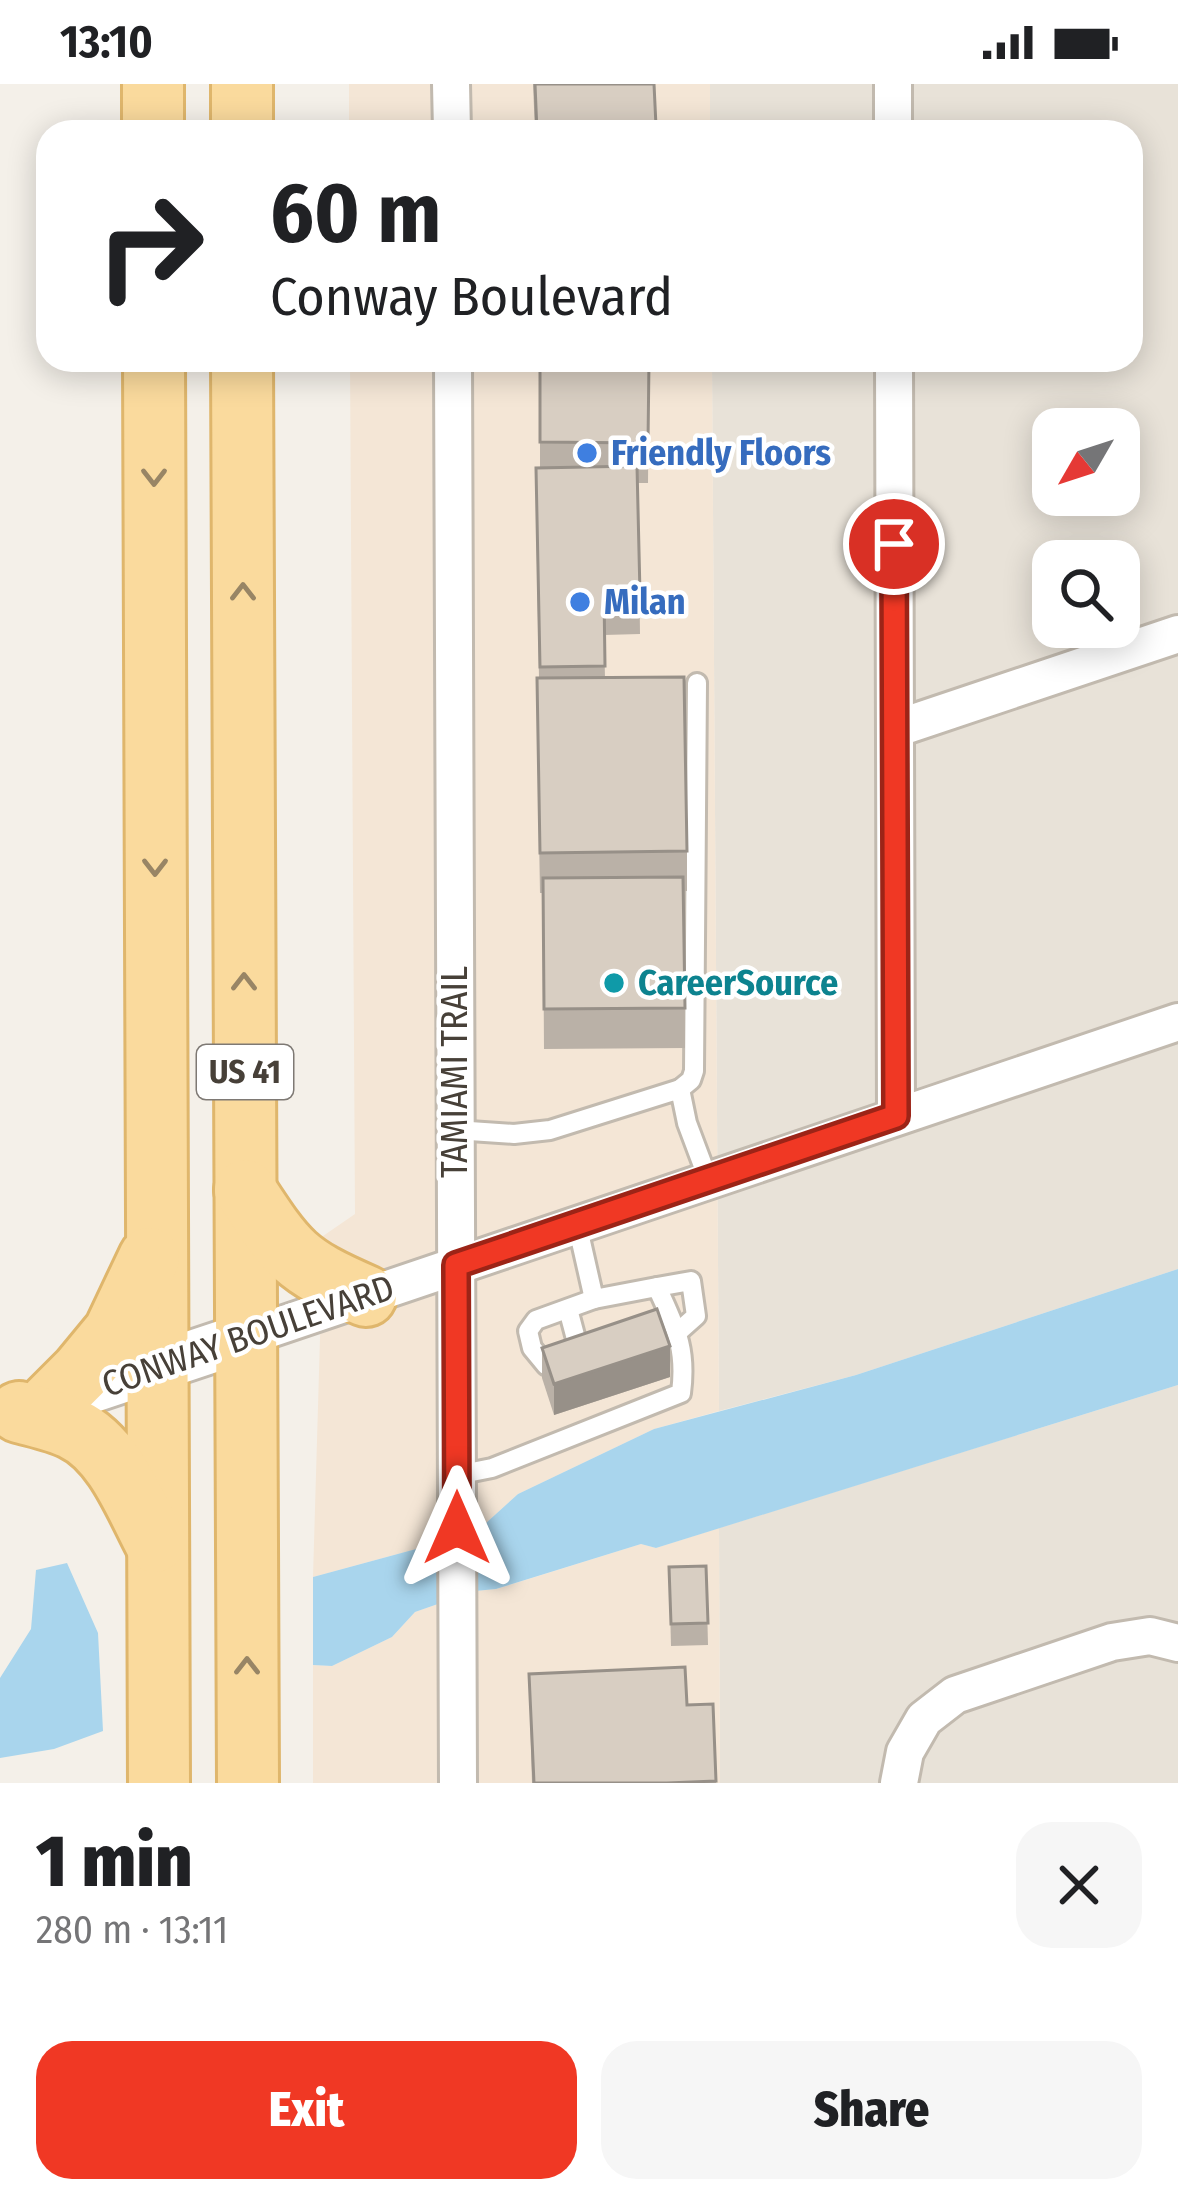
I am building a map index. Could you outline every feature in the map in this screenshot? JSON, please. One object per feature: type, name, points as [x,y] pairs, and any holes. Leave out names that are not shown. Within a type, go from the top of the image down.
[{"type":"main road","points":[[153,84],[153,120]]},
{"type":"main road","points":[[242,84],[242,120]]},
{"type":"main road","name":"US 41","points":[[154,372],[158,1783]]},
{"type":"main road","name":"US 41","points":[[242,372],[248,1783]]},
{"type":"main road","points":[[245,1190],[284,1249],[314,1274],[366,1296]]},
{"type":"main road","points":[[157,1242],[114,1332],[23,1411],[76,1430],[99,1450],[123,1480],[158,1546]]},
{"type":"street","points":[[452,84],[452,120]]},
{"type":"street","points":[[893,84],[893,120]]},
{"type":"street","name":"TAMIAMI TRAIL","points":[[452,372],[458,1783]]},
{"type":"street","points":[[894,372],[896,1116]]},
{"type":"street","points":[[895,728],[1178,634]]},
{"type":"street","name":"CONWAY BOULEVARD","points":[[23,1411],[1178,1022]]},
{"type":"street","points":[[899,1783],[905,1752],[924,1719],[956,1695],[1112,1642],[1150,1636],[1178,1643]]},
{"type":"lane","points":[[455,1130],[514,1134],[550,1130],[680,1089],[691,1080],[698,683]]},
{"type":"lane","points":[[680,1089],[708,1180]]},
{"type":"lane","points":[[577,1224],[594,1299]]},
{"type":"lane","points":[[568,1309],[577,1358],[546,1365],[532,1348],[528,1331],[536,1320],[594,1299],[691,1281],[696,1316],[675,1327],[651,1329]]},
{"type":"lane","points":[[457,1475],[492,1468],[681,1393],[685,1361],[657,1287]]},
{"type":"lane","points":[[641,1386],[646,1406]]},
{"type":"lane","points":[[576,1407],[582,1432]]},
{"type":"shaded area","points":[[349,84],[710,84],[710,120],[349,120]]},
{"type":"shaded area","points":[[710,84],[1178,84],[1178,1269],[856,1375],[719,1411],[712,372],[1143,372],[1143,120],[710,120]]},
{"type":"shaded area","points":[[350,372],[712,372],[719,1411],[654,1429],[518,1494],[475,1533],[313,1577],[323,1236],[355,1214]]},
{"type":"shaded area","points":[[1178,1385],[1178,1783],[720,1783],[719,1528]]},
{"type":"shaded area","points":[[719,1528],[720,1783],[313,1783],[313,1665],[332,1666],[392,1637],[415,1612],[475,1591],[497,1589],[641,1544],[656,1548]]},
{"type":"water","points":[[1178,1269],[1178,1385],[656,1548],[641,1544],[496,1589],[475,1591],[415,1612],[392,1637],[332,1666],[313,1665],[313,1577],[475,1533],[518,1494],[654,1429],[856,1375]]},
{"type":"water","points":[[67,1563],[98,1633],[103,1731],[54,1749],[0,1758],[0,1678],[31,1629],[36,1570]]},
{"type":"building","points":[[535,84],[654,84],[656,120],[536,120]]},
{"type":"building","points":[[540,372],[649,372],[648,443],[540,442]]},
{"type":"building","points":[[637,466],[640,594],[604,595],[605,666],[540,667],[536,468]]},
{"type":"building","points":[[684,677],[687,851],[540,853],[537,678]]},
{"type":"building","name":"CareerSource","points":[[683,877],[685,1008],[544,1009],[543,878]]},
{"type":"building","points":[[657,1309],[670,1346],[554,1384],[542,1348]]},
{"type":"building","points":[[706,1566],[708,1623],[671,1624],[669,1567]]},
{"type":"building","points":[[685,1667],[687,1705],[713,1704],[716,1781],[534,1783],[529,1674]]},
{"type":"place","name":"Friendly Floors","points":[[587,453]]},
{"type":"place","name":"Milan","points":[[580,602]]},
{"type":"place","name":"CareerSource","points":[[614,983]]},
{"type":"route","points":[[457,1528],[456,1265],[896,1116],[894,544]]}]
